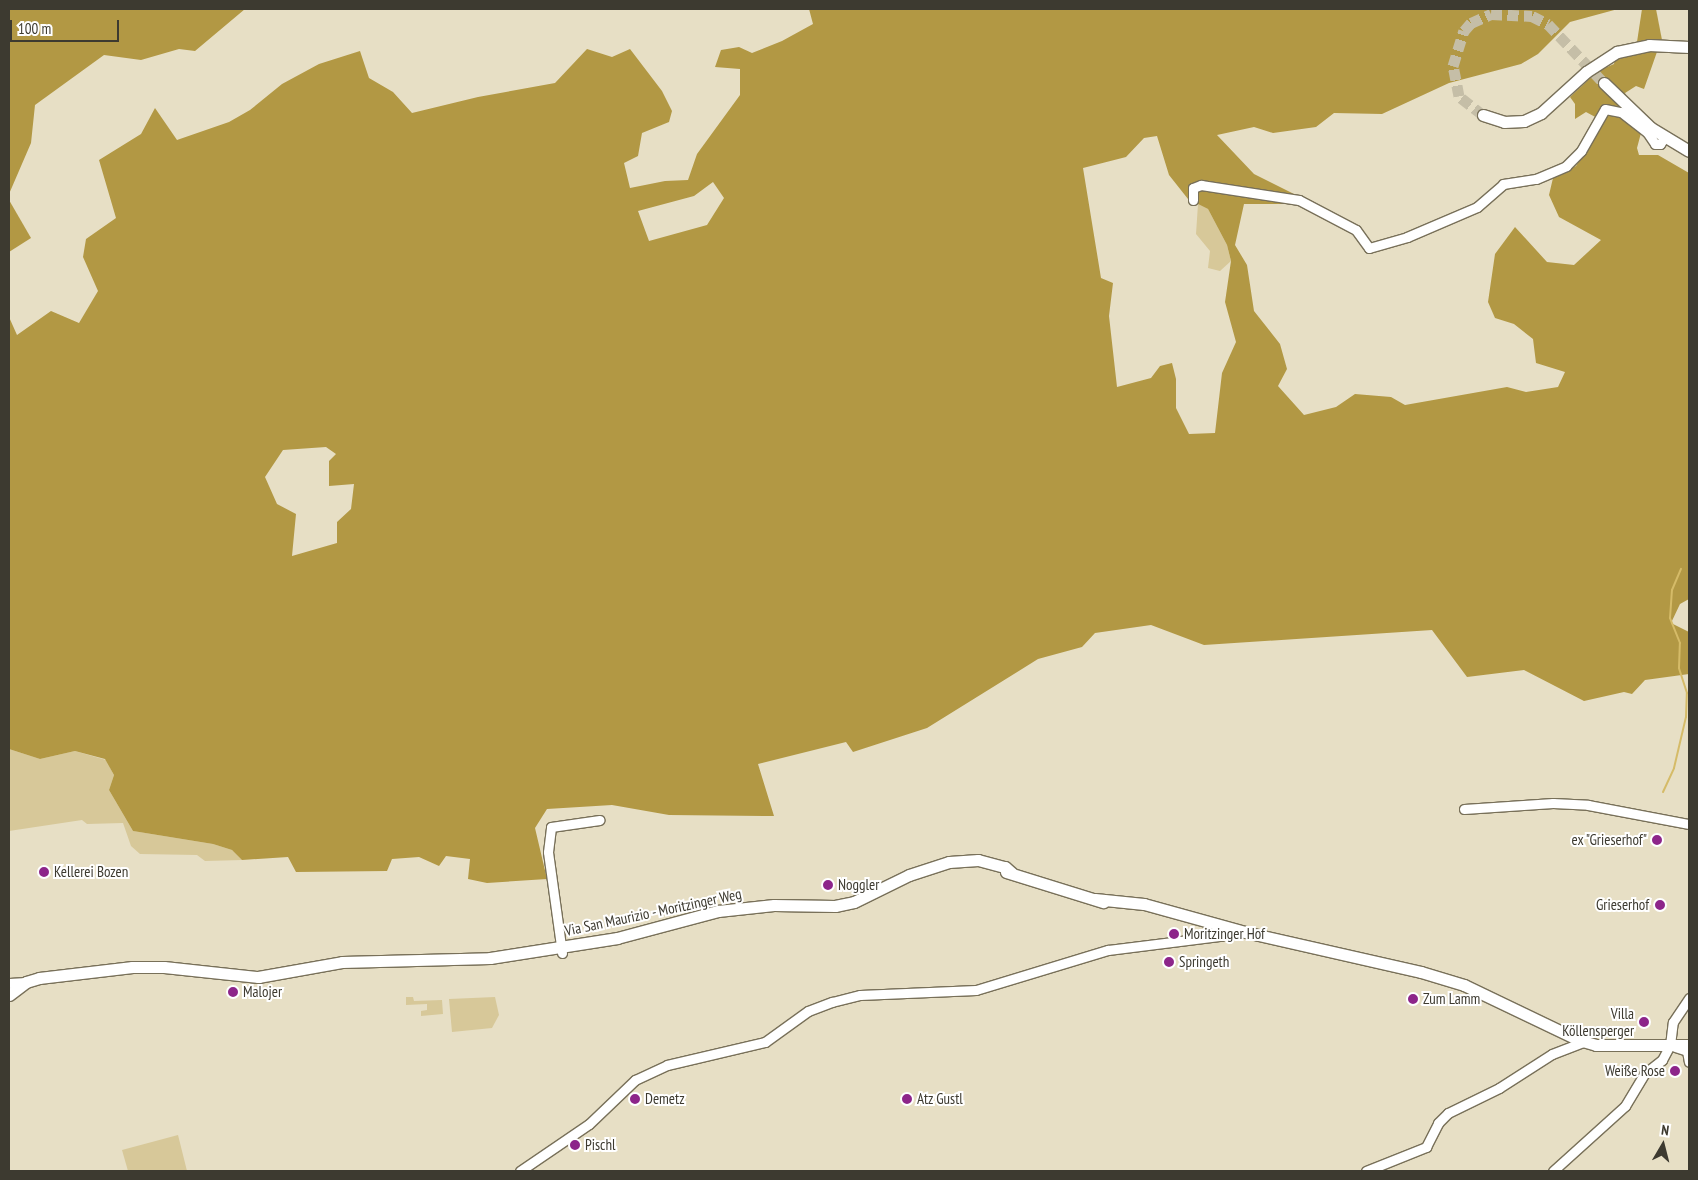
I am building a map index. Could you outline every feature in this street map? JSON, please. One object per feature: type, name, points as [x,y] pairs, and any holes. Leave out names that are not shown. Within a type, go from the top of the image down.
[{"type":"main road","points":[[1483,115],[1504,122],[1524,121],[1541,113],[1591,68],[1617,52],[1649,45],[1689,47]]},
{"type":"main road","points":[[1604,83],[1638,118],[1664,138],[1689,151]]},
{"type":"main road","name":"Via San Maurizio - Moritzinger Weg","points":[[26,982],[132,967],[164,967],[233,977],[258,977],[342,962],[466,961],[562,951],[718,911],[774,905],[835,906],[854,902],[909,875],[940,866],[978,860],[1005,867],[1012,873],[1056,888],[1096,899],[1144,904],[1214,924],[1457,983],[1584,1042],[1610,1046],[1689,1045]]},
{"type":"main road","points":[[9,995],[26,982]]},
{"type":"street","points":[[1193,200],[1192,190],[1198,185],[1299,200],[1353,228],[1369,248],[1408,237],[1477,207],[1503,184],[1543,177],[1566,166],[1581,151],[1604,109],[1621,112],[1647,132],[1655,144],[1660,144],[1664,138]]},
{"type":"street","points":[[1464,809],[1553,804],[1588,805],[1689,824]]},
{"type":"street","points":[[562,951],[548,852],[552,827],[599,820]]},
{"type":"street","points":[[520,1171],[589,1124],[635,1080],[668,1066],[765,1042],[808,1011],[832,1002],[860,995],[983,989],[1108,950],[1221,936],[1230,928]]},
{"type":"street","name":"Via San Maurizio - Moritzinger Weg","points":[[9,983],[26,982]]},
{"type":"street","points":[[1553,1171],[1625,1106],[1644,1074],[1662,1060],[1670,1045],[1673,1022],[1689,998]]},
{"type":"street","points":[[1366,1171],[1426,1147],[1438,1123],[1448,1113],[1498,1088],[1552,1054],[1584,1042]]},
{"type":"street","points":[[1670,1045],[1687,1051],[1689,1062]]},
{"type":"shaded area","points":[[9,9],[245,9],[195,51],[179,49],[141,60],[104,55],[35,105],[31,143],[9,194]]},
{"type":"shaded area","points":[[809,9],[1618,9],[1570,22],[1538,54],[1521,64],[1449,83],[1382,114],[1334,113],[1316,127],[1273,133],[1254,127],[1217,135],[1254,174],[1300,197],[1298,204],[1244,204],[1235,245],[1247,265],[1254,311],[1280,344],[1287,369],[1278,386],[1304,415],[1336,407],[1355,394],[1391,397],[1405,405],[1507,387],[1526,392],[1558,387],[1565,372],[1536,363],[1533,339],[1514,324],[1495,318],[1488,302],[1495,254],[1515,227],[1547,262],[1574,265],[1601,240],[1559,217],[1549,195],[1553,178],[1576,166],[1589,145],[1599,119],[1586,112],[1575,119],[1575,104],[1570,97],[1598,71],[1614,64],[1615,58],[1658,49],[1644,89],[1636,86],[1625,93],[1641,133],[1637,148],[1639,155],[1658,155],[1689,173],[1689,599],[1680,604],[1671,623],[1689,632],[1689,674],[1645,680],[1632,694],[1624,692],[1584,701],[1524,670],[1467,677],[1432,630],[1204,645],[1151,625],[1095,633],[1082,647],[1038,659],[927,728],[853,752],[846,742],[758,764],[774,816],[669,815],[612,805],[547,809],[535,828],[547,879],[487,883],[468,879],[470,859],[446,856],[439,866],[419,857],[392,859],[387,871],[296,872],[288,857],[242,860],[232,850],[213,844],[133,831],[109,790],[114,775],[105,759],[75,751],[40,759],[9,749],[9,317],[17,335],[51,311],[79,323],[98,291],[83,257],[86,239],[116,218],[99,160],[141,134],[155,108],[177,140],[229,122],[250,110],[282,84],[319,64],[360,51],[369,78],[393,92],[412,113],[478,97],[555,83],[587,49],[612,57],[630,49],[662,91],[672,111],[669,122],[642,133],[638,156],[624,163],[630,188],[665,181],[688,180],[697,154],[740,95],[740,69],[715,67],[721,50],[739,47],[752,53],[782,41],[813,24]],"holes":[[[1157,136],[1169,175],[1188,199],[1208,209],[1227,245],[1231,261],[1225,302],[1236,342],[1222,373],[1215,433],[1189,434],[1176,408],[1176,379],[1172,363],[1160,366],[1151,378],[1117,387],[1109,316],[1113,283],[1101,278],[1083,168],[1126,157],[1144,138]],[[713,182],[724,198],[707,225],[649,241],[638,211],[694,196]],[[326,447],[336,454],[329,461],[329,486],[354,484],[351,509],[337,522],[337,543],[292,556],[296,514],[277,504],[265,477],[283,450]]]},
{"type":"shaded area","points":[[1642,9],[1656,9],[1662,40],[1637,42]]},
{"type":"shaded area","points":[[9,200],[31,238],[9,252]]},
{"type":"shaded area","points":[[1198,204],[1208,209],[1227,245],[1231,261],[1220,271],[1208,268],[1210,251],[1196,234]]},
{"type":"shaded area","points":[[9,749],[40,759],[75,751],[106,760],[114,775],[109,790],[133,831],[213,844],[232,850],[242,860],[205,861],[197,855],[140,854],[131,846],[123,823],[87,824],[82,820],[9,831]]},
{"type":"shaded area","points":[[406,997],[413,997],[414,1001],[442,1000],[443,1014],[421,1016],[421,1011],[427,1010],[427,1004],[406,1005]]},
{"type":"shaded area","points":[[495,997],[499,1015],[492,1028],[452,1032],[449,999]]},
{"type":"shaded area","points":[[178,1135],[187,1171],[128,1171],[122,1150]]},
{"type":"waterway","points":[[1663,792],[1674,768],[1686,717],[1687,693],[1679,668],[1680,643],[1670,618],[1672,590],[1681,569]]},
{"type":"tunnel","points":[[1483,115],[1459,96],[1453,66],[1464,31],[1471,23],[1491,14],[1532,16],[1548,24],[1604,83]]},
{"type":"place","name":"ex \"Grieserhof\"","points":[[1657,840]]},
{"type":"place","name":"Kellerei Bozen","points":[[44,872]]},
{"type":"place","name":"Noggler","points":[[828,885]]},
{"type":"place","name":"Grieserhof","points":[[1660,905]]},
{"type":"place","name":"Moritzinger Hof","points":[[1174,934]]},
{"type":"place","name":"Springeth","points":[[1169,962]]},
{"type":"place","name":"Malojer","points":[[233,992]]},
{"type":"place","name":"Zum Lamm","points":[[1413,999]]},
{"type":"place","name":"Villa Köllensperger","points":[[1644,1022]]},
{"type":"place","name":"Weiße Rose","points":[[1675,1071]]},
{"type":"place","name":"Demetz","points":[[635,1099]]},
{"type":"place","name":"Atz Gustl","points":[[907,1099]]},
{"type":"place","name":"Pischl","points":[[575,1145]]}]
